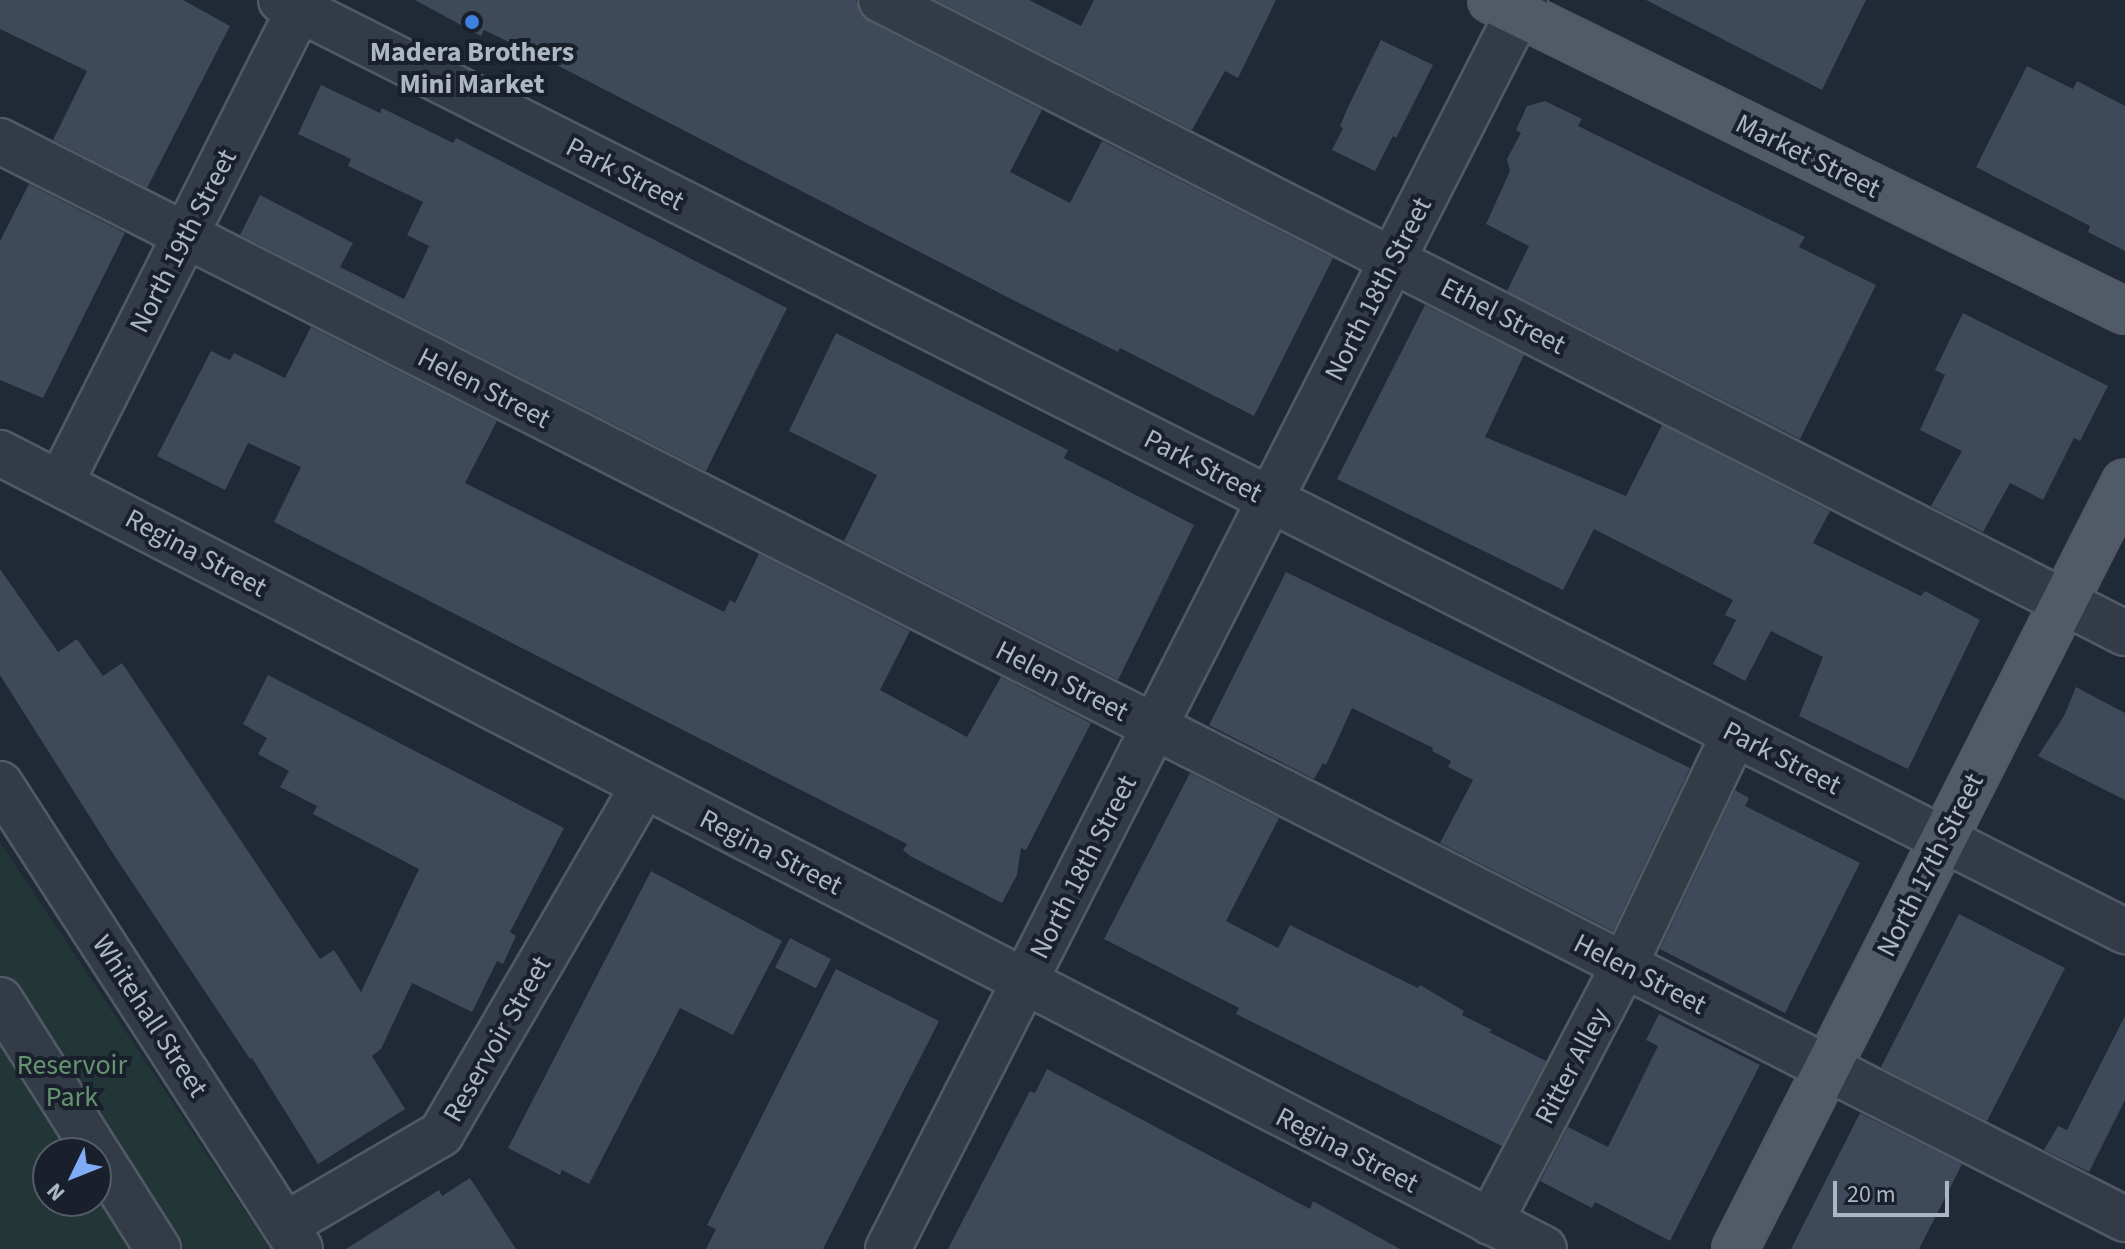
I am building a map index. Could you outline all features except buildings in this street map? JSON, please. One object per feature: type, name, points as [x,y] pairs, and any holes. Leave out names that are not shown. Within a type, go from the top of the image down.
[{"type":"main road","name":"Market Street","points":[[1511,5],[2125,311]]},
{"type":"main road","name":"North 17th Street","points":[[1735,1249],[2125,482]]},
{"type":"street","name":"Ethel Street","points":[[881,0],[2125,633]]},
{"type":"street","name":"North 19th Street","points":[[61,482],[185,236],[295,3]]},
{"type":"street","name":"Park Street","points":[[295,3],[2125,931]]},
{"type":"street","name":"North 18th Street","points":[[888,1249],[1392,260],[1511,5]]},
{"type":"street","name":"Helen Street","points":[[0,141],[2125,1219]]},
{"type":"street","name":"Regina Street","points":[[0,453],[1544,1249]]},
{"type":"street","name":"Ritter Alley","points":[[1490,1222],[1624,966],[1734,734]]},
{"type":"street","name":"Whitehall Street","points":[[0,784],[293,1237]]},
{"type":"street","name":"Reservoir Street","points":[[293,1237],[441,1134],[643,787]]},
{"type":"street","points":[[0,1000],[158,1249]]},
{"type":"green space","name":"Reservoir Park","points":[[0,842],[270,1249],[0,1249]]},
{"type":"place","name":"Madera Brothers Mini Market","points":[[472,22]]}]
